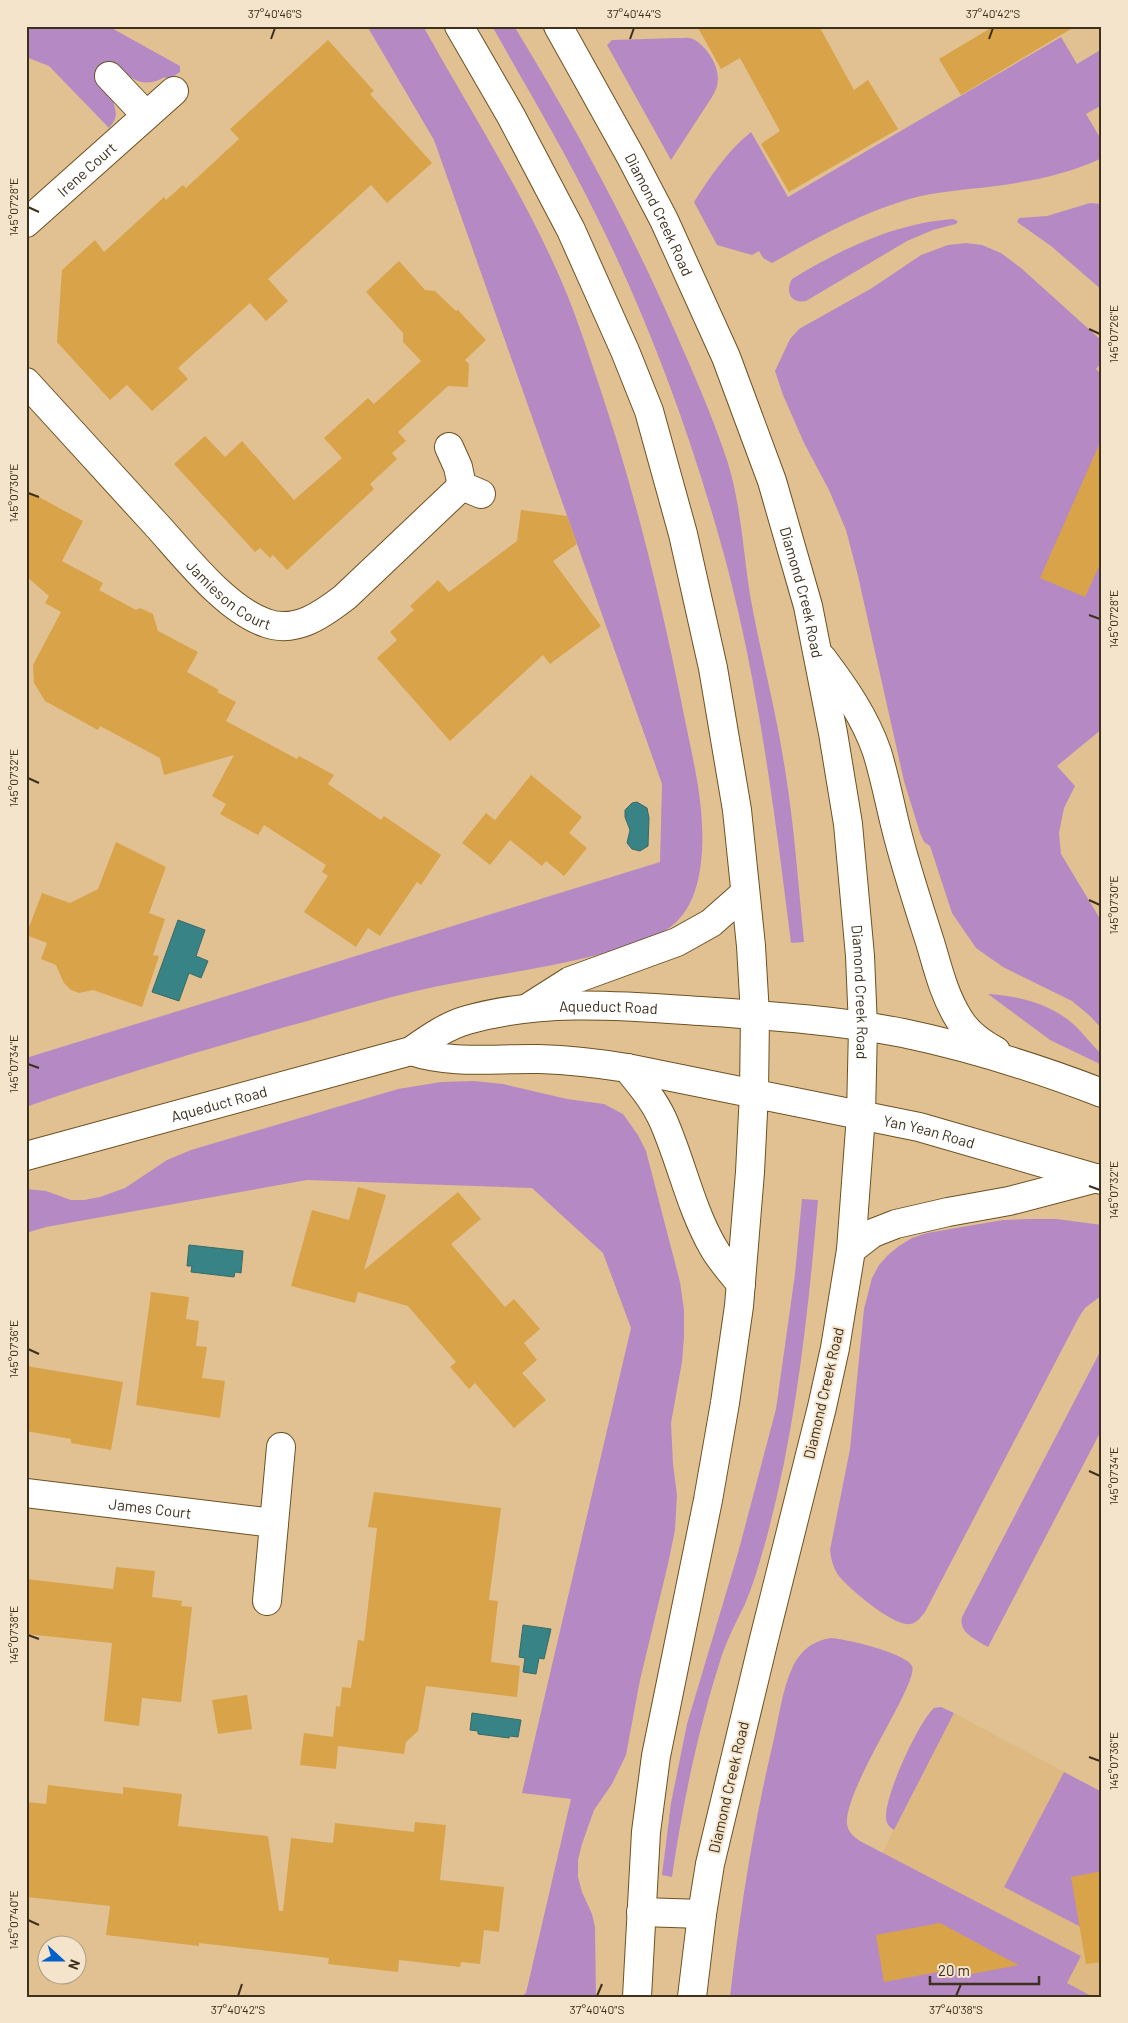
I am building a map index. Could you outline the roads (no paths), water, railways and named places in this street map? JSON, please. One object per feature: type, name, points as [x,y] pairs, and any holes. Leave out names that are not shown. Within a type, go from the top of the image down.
[{"type":"main road","points":[[459,26],[511,116],[571,230],[625,351],[648,411],[683,534],[713,668],[737,810],[746,893],[755,1015],[750,1172],[741,1284],[725,1404],[656,1756],[646,1832],[638,1997]]},
{"type":"main road","name":"Diamond Creek Road","points":[[558,26],[664,220],[726,358],[772,481],[801,579],[818,653],[848,824],[860,956],[863,1027],[852,1250],[835,1348],[710,1864],[692,1997]]},
{"type":"main road","points":[[109,76],[146,115]]},
{"type":"main road","name":"Irene Court","points":[[26,223],[174,91]]},
{"type":"main road","name":"Jamieson Court","points":[[26,382],[210,583],[245,612],[267,624],[286,627],[305,623],[324,613],[471,490],[449,447]]},
{"type":"main road","points":[[818,653],[846,690],[863,720],[877,752],[899,840],[918,905],[941,980],[951,1004],[970,1033],[986,1046],[1038,1070]]},
{"type":"main road","points":[[529,1007],[570,981],[677,942],[711,923],[746,893]]},
{"type":"main road","name":"Aqueduct Road","points":[[26,1156],[411,1051],[440,1032],[464,1021],[529,1007],[627,1006],[755,1015]]},
{"type":"main road","points":[[755,1015],[903,1033],[969,1049],[1038,1070],[1102,1093]]},
{"type":"main road","points":[[411,1051],[430,1057],[450,1060],[578,1060],[754,1093]]},
{"type":"main road","points":[[627,1068],[648,1094],[661,1117],[712,1246],[741,1284]]},
{"type":"main road","name":"Yan Yean Road","points":[[754,1093],[919,1127],[1099,1179]]},
{"type":"main road","points":[[852,1250],[873,1232],[896,1224],[948,1212],[1009,1202],[1099,1179]]},
{"type":"main road","points":[[267,1600],[281,1447]]},
{"type":"main road","name":"James Court","points":[[26,1493],[274,1523]]},
{"type":"main road","points":[[641,1912],[702,1914]]},
{"type":"water","points":[[637,802],[647,808],[649,818],[648,846],[640,851],[632,849],[627,843],[630,830],[625,817],[625,810],[632,803]]},
{"type":"water","points":[[178,920],[205,930],[196,956],[208,961],[201,978],[189,973],[179,1001],[152,992]]},
{"type":"water","points":[[189,1245],[243,1251],[241,1273],[235,1272],[234,1277],[191,1272],[192,1266],[187,1266]]},
{"type":"water","points":[[523,1625],[551,1629],[544,1659],[539,1658],[536,1674],[523,1672],[525,1658],[519,1657]]},
{"type":"water","points":[[472,1713],[521,1720],[518,1737],[510,1736],[509,1738],[478,1734],[478,1731],[470,1730]]}]
